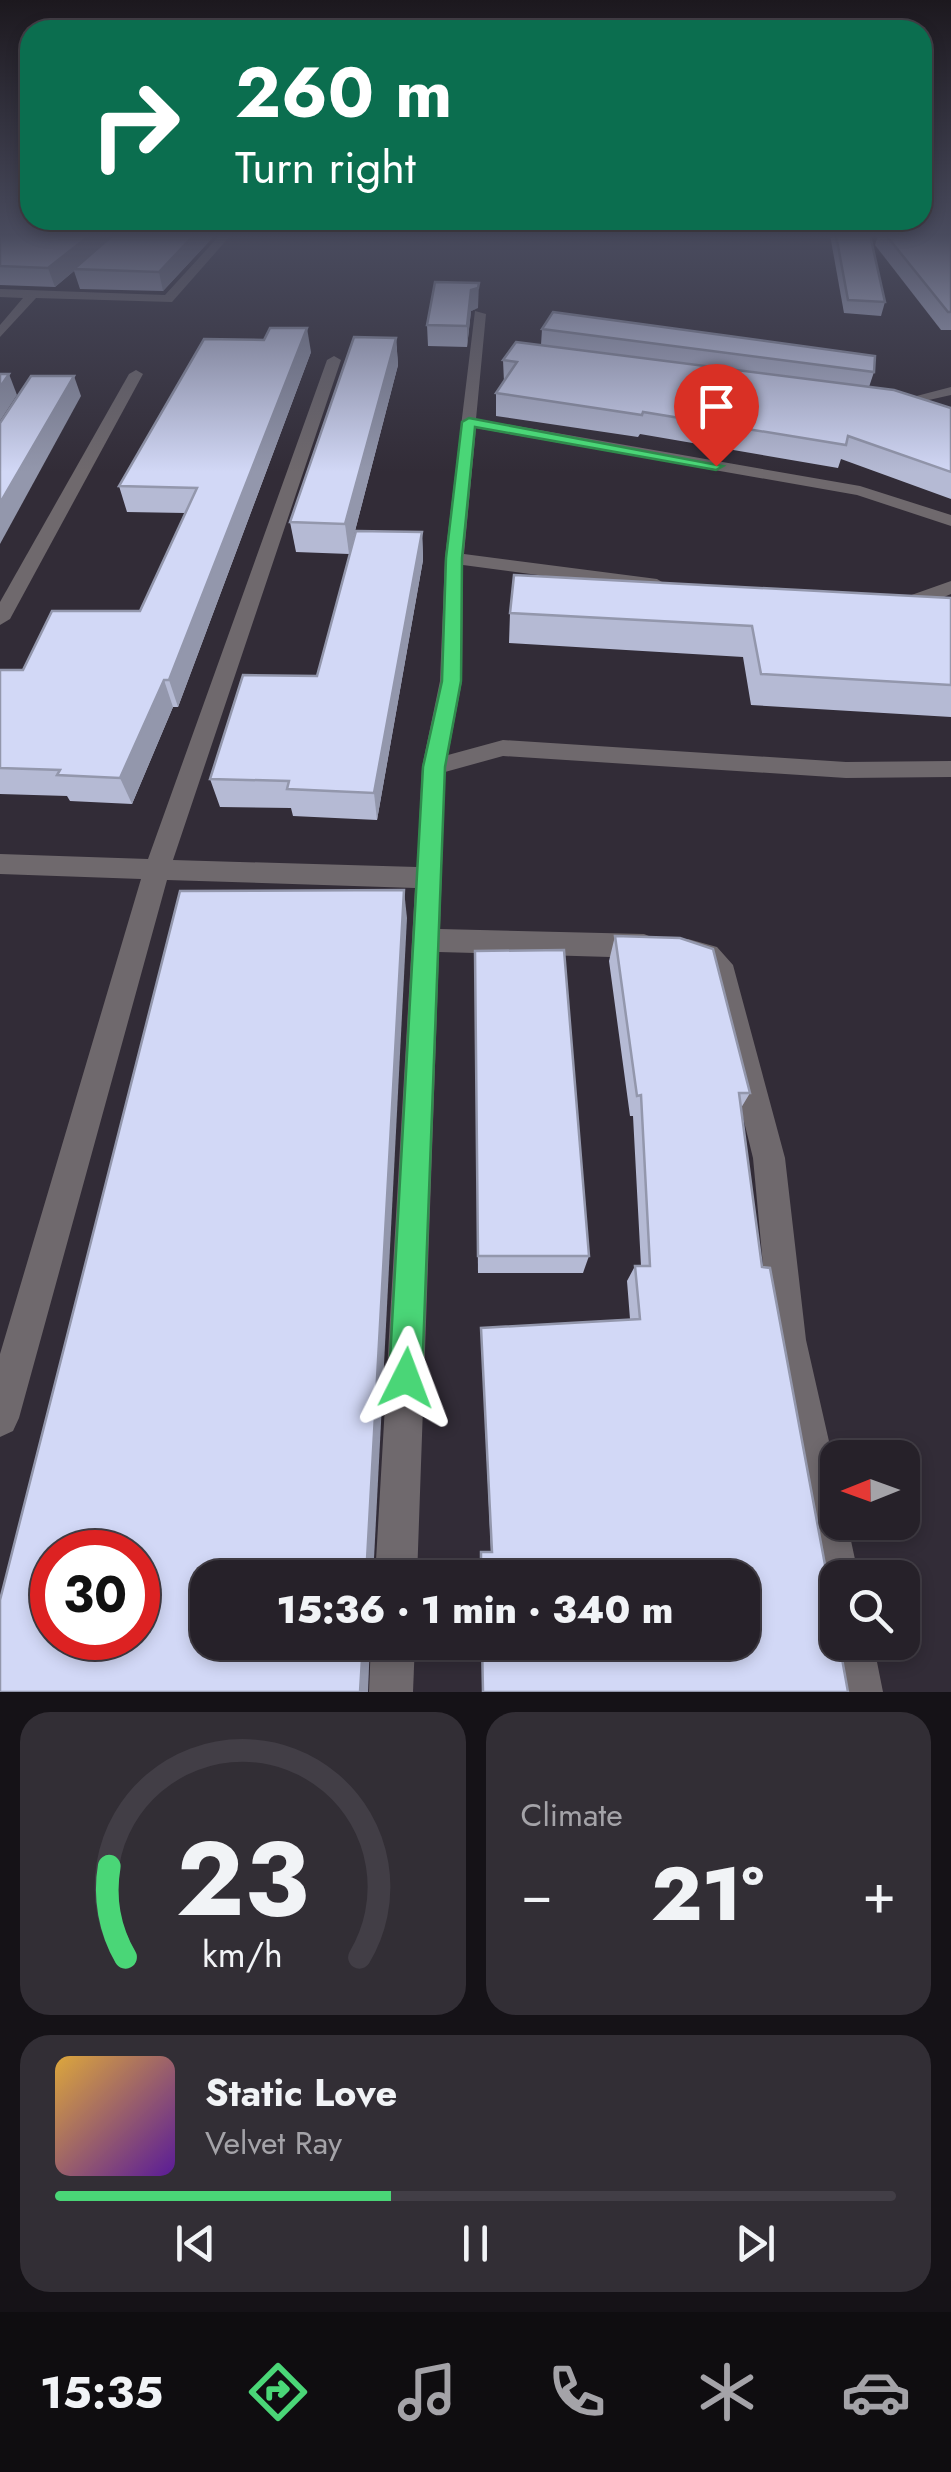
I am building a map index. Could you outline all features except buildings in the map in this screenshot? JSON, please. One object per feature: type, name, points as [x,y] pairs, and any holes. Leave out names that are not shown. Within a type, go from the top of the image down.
[{"type":"street","points":[[397,1560],[434,767],[451,681],[454,558],[469,422],[488,351],[480,314]]},
{"type":"street","points":[[0,334],[6,319]]},
{"type":"street","points":[[0,1418],[157,869],[334,360]]},
{"type":"street","points":[[0,620],[136,374]]},
{"type":"street","points":[[889,405],[951,391]]},
{"type":"street","points":[[869,402],[920,414]]},
{"type":"street","points":[[469,422],[860,491],[951,522]]},
{"type":"street","points":[[454,558],[671,587]]},
{"type":"street","points":[[879,605],[917,602],[951,586]]},
{"type":"street","points":[[917,602],[940,620]]},
{"type":"street","points":[[434,767],[503,748],[846,770],[951,768]]},
{"type":"street","points":[[0,864],[429,878]]},
{"type":"street","points":[[426,940],[672,947],[707,955],[719,965],[769,1158],[788,1340],[834,1560]]},
{"type":"street","points":[[390,1692],[392,1660]]},
{"type":"street","points":[[855,1660],[861,1692]]},
{"type":"route","points":[[406,1378],[434,767],[451,681],[454,558],[469,422],[716,466]]}]
